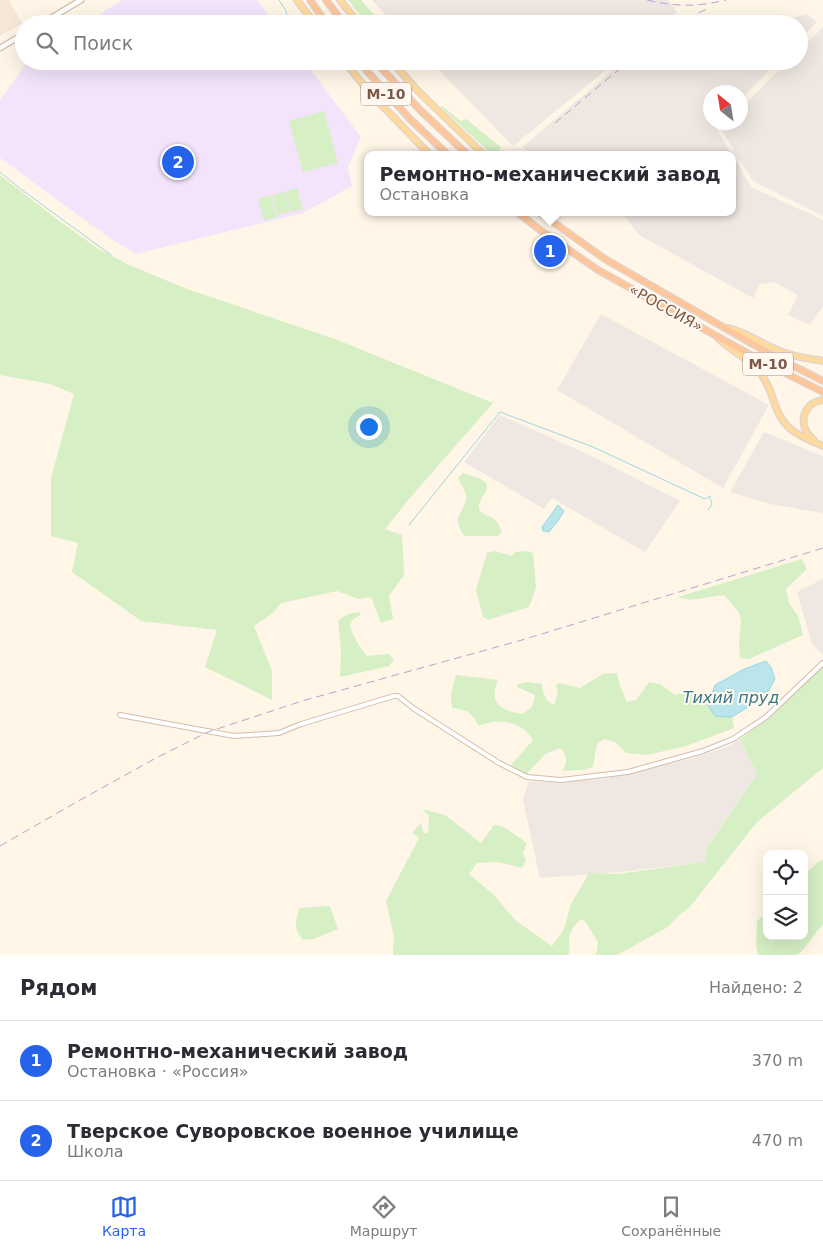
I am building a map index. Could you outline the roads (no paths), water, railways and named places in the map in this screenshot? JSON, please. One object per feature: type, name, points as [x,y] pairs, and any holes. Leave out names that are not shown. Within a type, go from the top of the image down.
[{"type":"highway","points":[[310,0],[321,15]]},
{"type":"highway","points":[[326,0],[337,15]]},
{"type":"highway","name":"М-10","points":[[366,70],[416,125],[444,151]]},
{"type":"highway","name":"М-10","points":[[383,70],[426,116],[464,151]]},
{"type":"highway","name":"«РОССИЯ»","points":[[522,216],[546,235],[598,270],[765,363],[823,392]]},
{"type":"highway","name":"«РОССИЯ»","points":[[544,216],[605,259],[770,354],[823,381]]},
{"type":"main road","points":[[298,0],[309,15]]},
{"type":"main road","points":[[340,0],[352,15]]},
{"type":"main road","points":[[351,70],[370,93],[426,151]]},
{"type":"main road","points":[[399,70],[480,151]]},
{"type":"main road","points":[[722,327],[742,332],[783,352],[801,358],[823,361]]},
{"type":"main road","points":[[714,334],[730,350],[760,373],[769,386],[778,413],[790,430],[823,446]]},
{"type":"main road","points":[[823,400],[810,405],[802,420],[808,434],[823,446]]},
{"type":"street","points":[[56,15],[81,0]]},
{"type":"street","points":[[0,48],[15,39]]},
{"type":"street","points":[[120,715],[234,736],[265,734],[279,732],[398,696],[413,708],[527,778],[561,780],[628,772],[703,750],[733,738],[766,717],[823,663]]},
{"type":"water","points":[[558,505],[564,511],[549,532],[543,531],[542,527]]},
{"type":"water","name":"Тихий пруд","points":[[766,661],[771,667],[775,679],[768,692],[756,693],[751,696],[750,706],[732,717],[715,716],[708,705],[715,685],[744,669]]},
{"type":"waterway","points":[[279,0],[287,15]]},
{"type":"waterway","points":[[0,172],[111,255]]},
{"type":"waterway","points":[[409,525],[500,412],[593,447],[705,499],[711,496]]},
{"type":"waterway","points":[[708,510],[712,504],[710,498]]},
{"type":"railway","points":[[647,0],[686,5],[726,0]]},
{"type":"railway","points":[[694,15],[707,9]]},
{"type":"railway","points":[[555,123],[618,70]]},
{"type":"railway","points":[[0,846],[156,758],[208,732],[302,701],[522,640],[823,548]]},
{"type":"place","name":"Тверское Суворовское военное училище","points":[[178,162]]},
{"type":"place","name":"Ремонтно-механический завод","points":[[550,251]]}]
